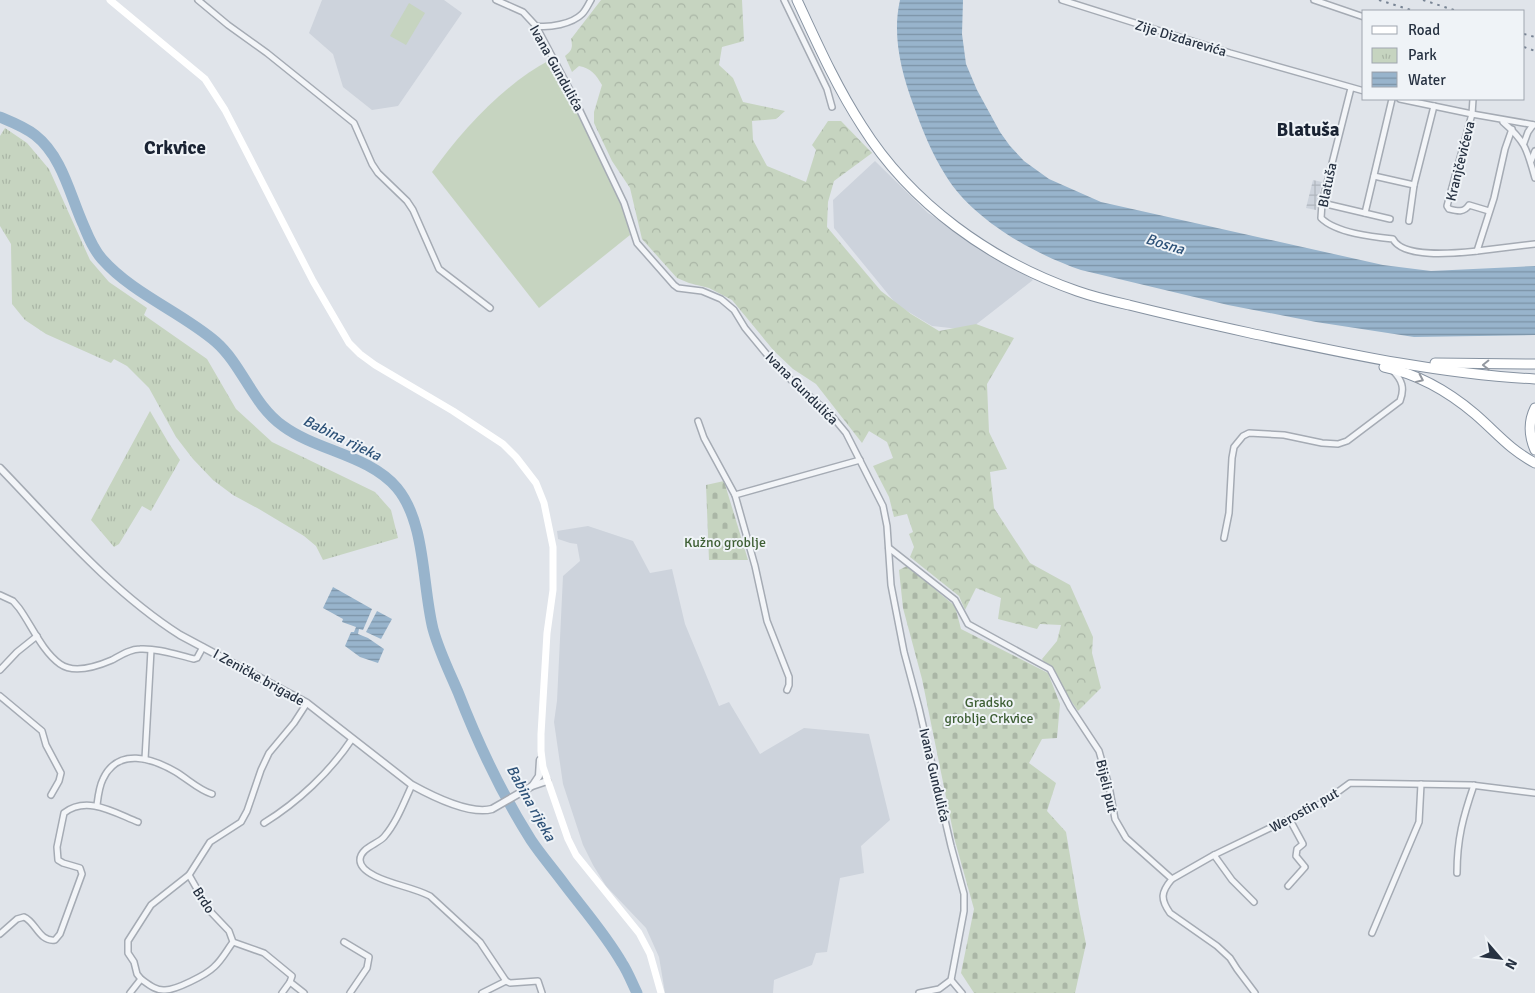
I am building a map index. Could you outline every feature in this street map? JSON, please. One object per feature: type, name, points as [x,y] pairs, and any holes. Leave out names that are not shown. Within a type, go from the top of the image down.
[{"type":"highway","points":[[797,0],[835,79],[863,128],[886,160],[943,217],[974,240],[1009,262],[1079,292],[1153,311],[1341,353],[1462,373],[1535,379]]},
{"type":"highway","points":[[1341,353],[1360,351],[1444,365],[1535,364]]},
{"type":"highway","points":[[1341,353],[1357,361],[1391,368],[1437,386],[1476,415],[1518,454],[1535,463]]},
{"type":"highway","points":[[1535,408],[1529,431],[1535,450]]},
{"type":"main road","points":[[110,0],[205,79],[254,165],[313,281],[349,343],[375,365],[453,411],[503,444],[516,457],[536,483],[549,525],[553,547],[554,572],[547,633],[540,751],[568,839],[576,855],[638,933],[650,954],[661,993]]},
{"type":"street","points":[[198,0],[274,58],[354,124],[378,173],[408,201],[439,269],[490,308]]},
{"type":"street","name":"Ivana Gundulića","points":[[496,0],[523,12],[536,26],[571,92],[624,203],[637,243],[678,288],[702,291],[728,304],[769,357],[791,380],[831,415],[846,433],[883,506],[887,526],[891,585],[904,652],[964,894],[964,911],[951,980]]},
{"type":"street","points":[[536,26],[546,27],[576,19],[584,13],[591,0]]},
{"type":"street","points":[[784,0],[827,89],[832,107]]},
{"type":"street","name":"Zije Dizdarevića","points":[[1062,0],[1350,88]]},
{"type":"street","points":[[1314,0],[1362,16]]},
{"type":"street","points":[[1350,88],[1362,90]]},
{"type":"street","name":"Blatuša","points":[[1350,88],[1322,203],[1321,218],[1326,223],[1337,228],[1393,239],[1402,248],[1412,251],[1438,253],[1477,251]]},
{"type":"street","points":[[1365,213],[1392,100]]},
{"type":"street","points":[[1405,100],[1534,125]]},
{"type":"street","name":"Kranjčevićeva","points":[[1473,100],[1472,114],[1447,206],[1449,209],[1460,212],[1464,211],[1469,205],[1489,211]]},
{"type":"street","points":[[1409,221],[1414,185],[1434,106]]},
{"type":"street","points":[[1502,120],[1524,143],[1535,178]]},
{"type":"street","points":[[1524,143],[1528,132],[1534,125]]},
{"type":"street","points":[[1512,130],[1505,148],[1477,251],[1535,244]]},
{"type":"street","points":[[1531,161],[1535,150]]},
{"type":"street","points":[[1374,176],[1414,185]]},
{"type":"street","points":[[1322,203],[1390,220]]},
{"type":"street","points":[[1224,538],[1234,447],[1243,436],[1249,433],[1284,435],[1322,443],[1338,444],[1347,441],[1400,401],[1403,387],[1399,377],[1391,368]]},
{"type":"street","points":[[698,421],[704,438],[735,495],[755,566],[767,621],[789,677],[787,690]]},
{"type":"street","points":[[735,495],[860,460]]},
{"type":"street","name":"I Zeničke brigade","points":[[0,468],[91,563],[126,595],[161,623],[307,703],[412,786],[459,806],[486,810],[492,809],[532,786],[548,781]]},
{"type":"street","name":"Bijeli put","points":[[889,548],[955,600],[968,624],[1050,669],[1070,707],[1099,751],[1109,786],[1115,819],[1126,838],[1172,880]]},
{"type":"street","points":[[0,595],[13,601],[19,608],[53,658],[61,665],[71,669],[109,661],[134,650],[150,650],[194,659],[197,658],[203,647]]},
{"type":"street","points":[[0,670],[17,652],[37,636]]},
{"type":"street","points":[[145,759],[150,650]]},
{"type":"street","points":[[0,696],[42,731],[46,745],[60,773],[59,782],[51,795]]},
{"type":"street","name":"Brdo","points":[[233,942],[229,931],[209,910],[189,875],[210,842],[241,822],[269,753],[294,723],[307,703]]},
{"type":"street","points":[[264,822],[285,810],[300,797],[336,760],[352,738]]},
{"type":"street","points":[[532,786],[538,776],[540,751]]},
{"type":"street","points":[[97,805],[100,786],[107,772],[118,762],[127,758],[145,759],[176,772],[205,792],[212,794]]},
{"type":"street","name":"Werostin put","points":[[1172,880],[1214,855],[1324,802],[1350,783],[1474,785],[1535,793]]},
{"type":"street","points":[[1372,933],[1418,822],[1421,784]]},
{"type":"street","points":[[1457,873],[1457,851],[1461,826],[1474,785]]},
{"type":"street","points":[[412,786],[395,821],[384,838],[366,849],[361,855],[360,861],[362,866],[374,876],[421,891],[430,896],[480,942],[506,981],[510,983],[538,981],[542,993]]},
{"type":"street","points":[[0,934],[17,919],[24,916],[43,937],[50,941],[55,940],[60,934],[82,874],[80,868],[58,860],[57,847],[64,813],[84,805],[97,805],[138,822]]},
{"type":"street","points":[[1288,886],[1305,867],[1296,856],[1297,850],[1302,844],[1290,820]]},
{"type":"street","points":[[1214,855],[1232,880],[1254,902]]},
{"type":"street","points":[[189,875],[151,905],[128,941],[127,950],[141,979],[155,988],[166,991],[176,987],[212,969],[233,942],[264,953],[292,976],[282,993]]},
{"type":"street","points":[[1172,880],[1162,892],[1162,899],[1170,913],[1217,946],[1230,958],[1256,993]]},
{"type":"street","points":[[344,942],[369,957],[366,968],[350,993]]},
{"type":"street","points":[[130,993],[141,979]]},
{"type":"street","points":[[919,993],[934,992],[951,980],[962,993]]},
{"type":"street","points":[[482,993],[506,981]]},
{"type":"street","points":[[290,982],[304,993]]},
{"type":"shaded area","points":[[322,0],[444,0],[462,13],[398,106],[372,110],[343,87],[333,54],[309,33]]},
{"type":"shaded area","points":[[875,161],[928,213],[1033,280],[969,330],[932,326],[897,305],[834,228],[833,200]]},
{"type":"shaded area","points":[[1313,180],[1322,182],[1316,210],[1306,208]]},
{"type":"shaded area","points":[[588,526],[633,541],[650,573],[672,569],[685,624],[719,706],[729,702],[760,754],[804,728],[869,734],[890,820],[861,846],[864,873],[840,878],[827,952],[816,953],[812,965],[774,980],[773,993],[665,993],[659,957],[646,928],[606,886],[583,845],[563,784],[554,722],[557,701],[563,576],[580,561],[577,544],[558,539],[557,531]]},
{"type":"green space","points":[[601,0],[742,0],[744,41],[722,47],[719,65],[733,78],[743,102],[785,111],[776,119],[752,121],[753,140],[767,166],[806,182],[816,150],[812,145],[828,121],[841,121],[872,153],[834,181],[828,202],[827,227],[881,291],[911,314],[939,331],[976,324],[1014,338],[987,384],[989,432],[1007,469],[990,472],[994,508],[1030,563],[1070,585],[1093,637],[1092,653],[1101,688],[1078,711],[1042,659],[1057,641],[1061,625],[1040,624],[1037,629],[998,619],[1001,598],[976,588],[965,610],[959,596],[910,557],[914,547],[909,534],[913,532],[907,514],[894,517],[889,497],[873,466],[893,458],[887,442],[869,431],[862,443],[816,384],[793,369],[774,351],[732,300],[709,288],[677,278],[642,239],[630,188],[612,161],[594,123],[594,112],[602,85],[587,68],[579,66],[572,72],[565,56],[571,49],[571,39]]},
{"type":"green space","points":[[409,3],[425,13],[406,45],[390,36]]},
{"type":"green space","points":[[550,60],[623,203],[630,235],[539,308],[432,172],[470,124],[485,109],[516,82]]},
{"type":"green space","points":[[5,128],[27,143],[49,169],[90,260],[109,282],[147,308],[144,315],[207,359],[236,409],[272,442],[375,492],[391,510],[398,538],[323,560],[316,546],[304,536],[233,495],[213,480],[176,437],[149,388],[127,366],[114,359],[111,363],[46,334],[25,320],[12,304],[11,244],[0,226],[0,136]]},
{"type":"green space","points":[[150,411],[180,460],[151,511],[142,506],[119,544],[114,547],[91,520]]},
{"type":"green space","name":"Kužno groblje","points":[[724,481],[748,560],[709,560],[706,485]]},
{"type":"green space","name":"Gradsko groblje Crkvice","points":[[907,566],[955,606],[961,629],[1048,673],[1060,704],[1057,738],[1042,739],[1029,763],[1056,783],[1047,811],[1066,832],[1086,944],[1075,993],[974,993],[961,973],[974,909],[955,841],[922,679],[903,608],[899,570]]},
{"type":"water","name":"Bosna","points":[[900,0],[963,0],[962,34],[966,64],[977,90],[1000,132],[1010,146],[1024,161],[1049,179],[1101,202],[1383,265],[1431,271],[1535,266],[1535,335],[1414,337],[1316,322],[1228,305],[1081,270],[1025,245],[988,221],[972,207],[946,176],[936,159],[916,113],[899,53],[897,26]]},
{"type":"water","points":[[333,587],[372,609],[363,630],[359,629],[358,634],[368,638],[384,649],[378,663],[360,657],[345,646],[351,632],[354,632],[356,627],[342,622],[343,619],[323,608]]},
{"type":"water","points":[[377,611],[392,619],[381,639],[366,632]]},
{"type":"waterway","name":"Babina rijeka","points":[[0,117],[31,132],[52,154],[64,176],[93,247],[114,271],[142,293],[188,321],[216,342],[234,362],[256,397],[283,426],[311,442],[358,460],[385,477],[397,488],[406,502],[418,536],[429,612],[435,637],[473,730],[491,768],[531,840],[609,943],[626,970],[637,993]]},
{"type":"railway","points":[[1379,0],[1411,10]]},
{"type":"railway","points":[[1423,0],[1454,10]]},
{"type":"railway","points":[[1525,34],[1535,37]]},
{"type":"railway","points":[[1525,47],[1535,51]]},
{"type":"district","name":"Blatuša","points":[[1308,129]]},
{"type":"district","name":"Crkvice","points":[[175,147]]}]
